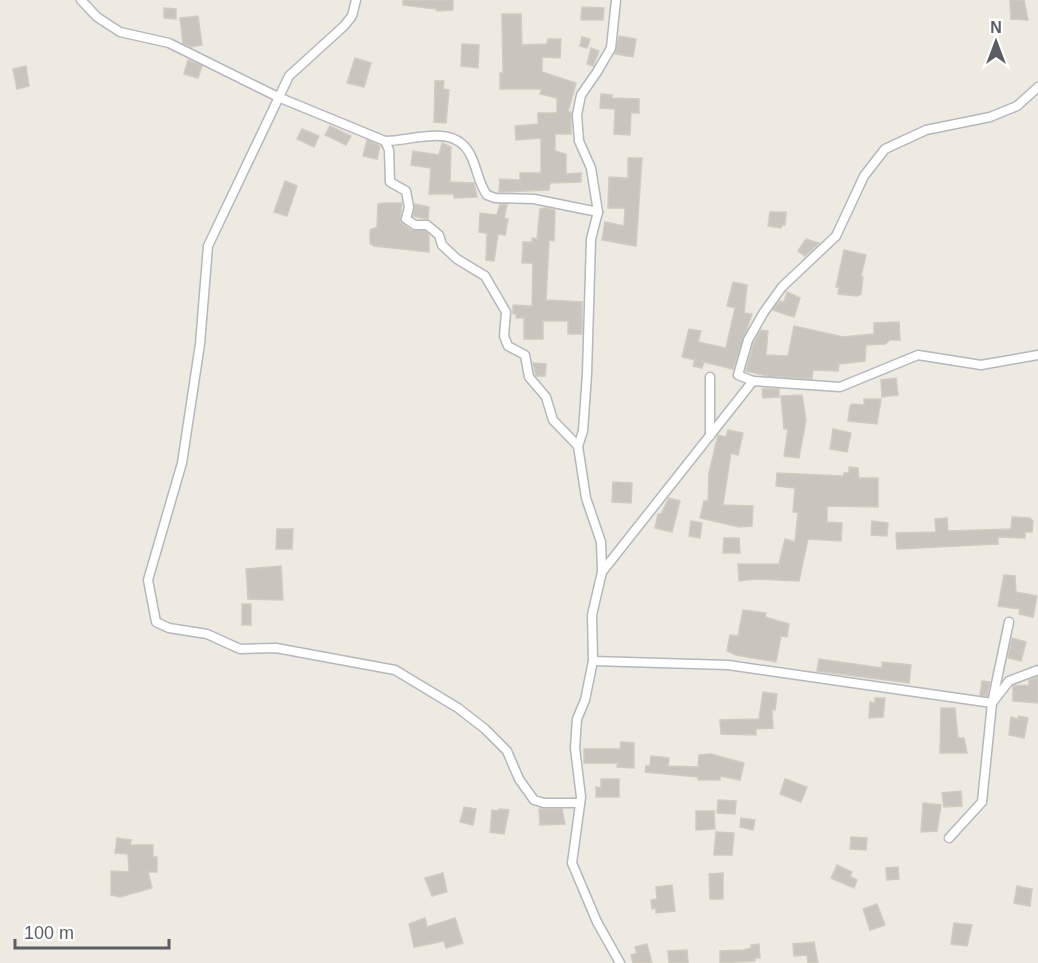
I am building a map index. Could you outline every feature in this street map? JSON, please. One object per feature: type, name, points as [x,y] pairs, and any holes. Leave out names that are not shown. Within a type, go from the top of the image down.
[{"type":"street","points":[[81,0],[97,17],[120,32],[169,43],[278,97],[385,141],[436,135],[450,137],[463,143],[469,151],[487,195],[495,198],[534,199],[598,212]]},
{"type":"street","points":[[356,0],[352,16],[344,26],[289,76],[208,246],[200,344],[182,463],[148,580],[156,622],[169,628],[207,634],[240,649],[276,648],[395,670],[458,708],[485,729],[507,751],[519,779],[534,800],[544,803],[580,803]]},
{"type":"street","points":[[616,0],[610,48],[581,95],[577,115],[579,141],[591,168],[598,212],[591,239],[587,374],[583,431],[578,446],[586,498],[601,542],[602,572],[592,615],[593,661],[585,700],[577,719],[576,748],[580,803],[572,863],[597,922],[620,963]]},
{"type":"street","points":[[1038,87],[1017,106],[979,120],[926,130],[893,145],[875,158],[836,236],[782,287],[748,340],[738,375],[753,381],[840,387],[918,355],[981,365],[1038,355]]},
{"type":"street","points":[[385,141],[389,150],[390,182],[406,191],[409,207],[406,219],[415,225],[427,225],[439,235],[442,245],[457,259],[484,276],[506,312],[504,336],[508,346],[525,356],[529,376],[546,397],[553,420],[578,446]]},
{"type":"street","points":[[710,377],[710,436]]},
{"type":"street","points":[[602,572],[753,381]]},
{"type":"street","points":[[949,838],[982,802],[992,703],[1009,622]]},
{"type":"street","points":[[593,661],[728,665],[992,703]]},
{"type":"street","points":[[992,703],[1009,681],[1038,670]]},
{"type":"building","points":[[403,0],[453,0],[453,10],[437,11],[437,9],[403,5]]},
{"type":"building","points":[[1010,0],[1024,0],[1028,20],[1011,19]]},
{"type":"building","points":[[582,7],[604,8],[603,20],[581,20]]},
{"type":"building","points":[[164,8],[176,9],[176,19],[164,18]]},
{"type":"building","points":[[502,14],[521,14],[522,45],[547,44],[548,39],[561,39],[560,58],[542,57],[542,72],[576,83],[568,112],[571,112],[571,134],[555,134],[555,151],[566,154],[566,174],[581,173],[581,182],[550,183],[549,190],[499,192],[500,179],[520,180],[520,173],[541,173],[541,138],[516,140],[515,126],[538,124],[538,113],[557,113],[557,98],[540,94],[542,89],[500,89],[500,73],[503,73]]},
{"type":"building","points":[[198,16],[202,45],[191,47],[183,43],[180,18]]},
{"type":"building","points":[[619,36],[636,39],[633,57],[615,54]]},
{"type":"building","points":[[582,37],[590,39],[587,48],[580,46]]},
{"type":"building","points":[[462,44],[479,45],[478,68],[461,66]]},
{"type":"building","points":[[591,48],[599,51],[593,66],[587,64]]},
{"type":"building","points":[[355,58],[371,63],[364,87],[347,83]]},
{"type":"building","points":[[188,60],[202,66],[198,78],[184,74]]},
{"type":"building","points":[[26,66],[29,86],[17,89],[13,69]]},
{"type":"building","points":[[435,81],[444,81],[443,89],[449,90],[446,123],[434,122]]},
{"type":"building","points":[[601,94],[612,95],[612,98],[639,99],[639,113],[631,113],[630,135],[614,134],[615,109],[600,108]]},
{"type":"building","points":[[330,126],[351,136],[346,145],[325,135]]},
{"type":"building","points":[[302,129],[319,136],[314,147],[297,139]]},
{"type":"building","points":[[367,140],[380,146],[377,159],[363,156]]},
{"type":"building","points":[[442,143],[451,147],[450,182],[474,183],[477,197],[454,198],[454,194],[429,194],[431,168],[411,165],[413,151],[439,155]]},
{"type":"building","points":[[628,158],[642,158],[636,246],[602,240],[605,222],[624,226],[625,208],[608,208],[609,177],[628,178]]},
{"type":"building","points":[[285,181],[297,186],[287,216],[274,212]]},
{"type":"building","points":[[402,203],[400,222],[411,230],[425,231],[429,235],[429,252],[374,246],[370,243],[370,230],[377,227],[378,204]]},
{"type":"building","points":[[415,204],[429,207],[428,219],[413,216]]},
{"type":"building","points":[[500,204],[507,205],[504,218],[508,219],[505,235],[498,234],[494,261],[486,260],[487,233],[479,232],[480,213],[497,215]]},
{"type":"building","points":[[540,209],[555,210],[554,241],[549,240],[546,300],[582,302],[582,334],[568,334],[568,321],[543,321],[543,339],[524,339],[524,318],[516,318],[516,314],[513,314],[513,305],[532,306],[533,263],[522,263],[523,242],[532,242],[532,238],[537,239]]},
{"type":"building","points":[[770,212],[786,212],[785,225],[781,228],[768,226]]},
{"type":"building","points":[[806,239],[819,243],[805,256],[798,251]]},
{"type":"building","points":[[844,250],[866,255],[861,276],[863,277],[861,294],[857,296],[838,294],[839,287],[836,287]]},
{"type":"building","points":[[733,282],[747,285],[744,313],[752,314],[733,369],[704,362],[702,368],[693,366],[695,360],[682,357],[689,329],[701,331],[698,342],[726,348],[735,308],[727,306]]},
{"type":"building","points":[[787,292],[800,298],[794,317],[773,310],[780,301],[784,302]]},
{"type":"building","points":[[899,322],[900,340],[866,345],[865,361],[839,364],[838,371],[813,370],[812,379],[767,376],[746,371],[754,342],[761,330],[768,331],[766,355],[788,356],[794,326],[843,337],[874,334],[874,323]]},
{"type":"building","points":[[533,363],[546,364],[545,376],[536,376]]},
{"type":"building","points":[[896,378],[898,395],[882,397],[881,380]]},
{"type":"building","points":[[762,389],[779,389],[779,397],[763,398]]},
{"type":"building","points":[[802,395],[806,420],[799,458],[784,456],[788,429],[784,429],[781,396]]},
{"type":"building","points":[[864,399],[881,399],[877,424],[848,421],[850,406],[852,404],[864,405]]},
{"type":"building","points":[[833,429],[851,433],[847,452],[830,449]]},
{"type":"building","points":[[728,430],[743,433],[738,455],[731,453],[723,505],[753,506],[752,526],[739,527],[700,518],[704,501],[708,501],[709,473],[718,435],[726,437]]},
{"type":"building","points":[[849,467],[858,468],[859,478],[878,478],[878,507],[827,506],[827,522],[842,523],[841,541],[808,539],[799,581],[756,579],[739,581],[738,564],[779,564],[785,539],[795,542],[798,513],[793,512],[795,488],[776,486],[777,473],[843,476],[844,473],[849,473]]},
{"type":"building","points":[[613,482],[632,483],[631,503],[612,502]]},
{"type":"building","points":[[669,498],[680,501],[672,532],[655,528],[658,514],[661,514]]},
{"type":"building","points":[[1012,517],[1030,518],[1033,521],[1032,532],[1025,532],[1025,538],[998,537],[998,544],[897,549],[896,533],[936,532],[935,519],[947,518],[948,531],[1011,529]]},
{"type":"building","points":[[691,521],[702,523],[700,538],[689,536]]},
{"type":"building","points":[[872,521],[888,523],[887,536],[871,535]]},
{"type":"building","points":[[277,529],[293,529],[292,549],[276,549]]},
{"type":"building","points":[[724,538],[739,538],[740,553],[723,553]]},
{"type":"building","points":[[281,566],[283,600],[248,599],[246,569]]},
{"type":"building","points":[[1004,575],[1015,576],[1016,592],[1037,596],[1033,617],[1019,614],[1020,609],[998,606]]},
{"type":"building","points":[[242,604],[251,604],[251,625],[242,625]]},
{"type":"building","points":[[743,610],[766,613],[765,617],[789,624],[787,637],[781,636],[776,662],[736,655],[727,651],[730,635],[738,636]]},
{"type":"building","points":[[1012,638],[1026,642],[1021,661],[1008,658]]},
{"type":"building","points":[[819,659],[882,668],[882,662],[911,665],[909,683],[817,671]]},
{"type":"building","points":[[1038,677],[1038,703],[1013,701],[1013,686],[1029,685],[1029,680]]},
{"type":"building","points":[[982,681],[990,682],[987,696],[980,695]]},
{"type":"building","points":[[763,692],[777,694],[775,710],[772,709],[773,728],[756,729],[756,735],[721,734],[720,720],[759,719]]},
{"type":"building","points":[[875,698],[885,698],[883,717],[869,718],[870,702],[875,703]]},
{"type":"building","points":[[941,708],[955,708],[958,738],[964,738],[967,753],[940,753]]},
{"type":"building","points":[[1019,716],[1028,718],[1024,738],[1009,735],[1011,717],[1018,719]]},
{"type":"building","points":[[621,742],[634,743],[634,768],[617,767],[618,763],[584,763],[584,749],[620,749]]},
{"type":"building","points":[[711,754],[744,763],[740,780],[720,776],[720,780],[698,780],[698,777],[645,772],[646,766],[650,766],[651,756],[669,758],[668,766],[698,767],[699,755]]},
{"type":"building","points":[[601,779],[619,779],[619,797],[596,797],[596,787],[601,788]]},
{"type":"building","points":[[785,779],[807,787],[801,802],[780,794]]},
{"type":"building","points":[[961,791],[962,806],[944,807],[942,793]]},
{"type":"building","points":[[718,800],[736,801],[735,814],[717,813]]},
{"type":"building","points":[[923,803],[941,805],[937,831],[921,832]]},
{"type":"building","points":[[464,807],[476,809],[473,825],[460,822]]},
{"type":"building","points":[[499,809],[509,810],[504,834],[490,832],[492,810],[498,811]]},
{"type":"building","points":[[539,809],[562,809],[565,824],[540,825]]},
{"type":"building","points":[[696,811],[714,811],[715,829],[696,830]]},
{"type":"building","points":[[741,818],[755,820],[753,830],[740,827]]},
{"type":"building","points":[[716,832],[734,833],[732,855],[714,855]]},
{"type":"building","points":[[851,837],[867,838],[866,850],[850,849]]},
{"type":"building","points":[[117,838],[131,840],[130,845],[153,845],[153,857],[157,857],[157,872],[148,872],[152,888],[120,897],[111,895],[111,871],[129,872],[128,854],[115,853]]},
{"type":"building","points":[[837,865],[852,872],[850,876],[857,880],[854,888],[831,878]]},
{"type":"building","points":[[898,867],[899,879],[887,880],[886,868]]},
{"type":"building","points":[[443,873],[447,892],[432,896],[425,878]]},
{"type":"building","points":[[723,873],[723,899],[710,899],[709,874]]},
{"type":"building","points":[[672,885],[675,911],[656,913],[656,908],[652,909],[651,900],[657,899],[656,887]]},
{"type":"building","points":[[1017,886],[1032,889],[1030,906],[1014,903]]},
{"type":"building","points":[[877,904],[885,925],[870,930],[863,909]]},
{"type":"building","points":[[425,918],[427,927],[455,918],[463,943],[446,948],[444,941],[414,947],[409,924]]},
{"type":"building","points":[[954,923],[972,925],[967,946],[951,944]]},
{"type":"building","points":[[814,942],[818,963],[808,963],[807,955],[794,956],[793,944]]},
{"type":"building","points":[[647,944],[652,963],[633,963],[631,955],[637,953],[635,947]]},
{"type":"building","points":[[759,944],[760,958],[755,958],[755,961],[720,963],[720,951],[744,950],[751,948],[751,945]]},
{"type":"building","points":[[687,950],[688,963],[669,963],[668,951]]}]
